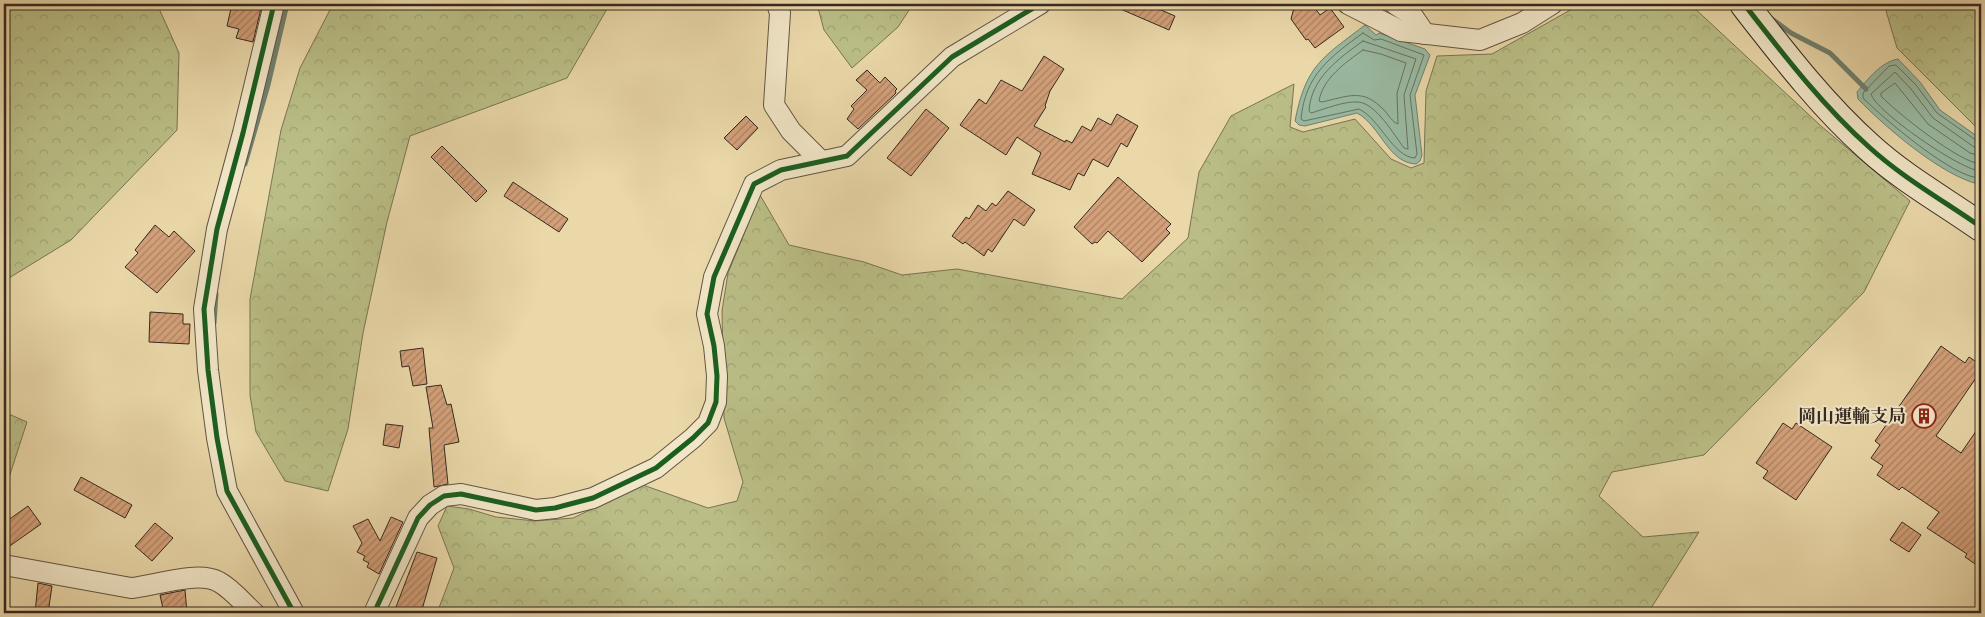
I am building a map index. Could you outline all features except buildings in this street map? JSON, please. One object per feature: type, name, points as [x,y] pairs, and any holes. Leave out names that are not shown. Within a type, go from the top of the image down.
[{"type":"street","points":[[274,4],[243,133],[216,229],[204,309],[209,380],[217,438],[228,491],[294,613]]},
{"type":"street","points":[[777,4],[780,13],[774,105],[791,131],[821,161]]},
{"type":"street","points":[[374,613],[418,518],[430,505],[444,496],[461,494],[536,510],[555,508],[593,498],[656,468],[693,438],[708,422],[716,402],[714,354],[707,314],[714,276],[754,184],[781,170],[847,156],[952,57],[1040,4]]},
{"type":"street","points":[[1348,4],[1401,31],[1480,40],[1522,24],[1552,4]]},
{"type":"street","points":[[1396,4],[1412,14],[1425,34]]},
{"type":"street","points":[[1744,4],[1821,99],[1869,147],[1893,167],[1981,227]]},
{"type":"street","points":[[4,565],[131,588],[151,586],[173,580],[205,578],[219,581],[254,613]]},
{"type":"green space","points":[[4,4],[157,4],[179,53],[177,130],[71,240],[4,281]]},
{"type":"green space","points":[[333,4],[607,4],[607,9],[567,78],[410,136],[387,222],[363,333],[348,429],[328,491],[285,481],[256,432],[250,395],[250,299],[281,130],[300,68]]},
{"type":"green space","points":[[817,4],[913,4],[898,27],[852,68],[824,30]]},
{"type":"green space","points":[[1581,4],[1690,4],[1821,126],[1910,201],[1864,292],[1704,455],[1612,472],[1599,496],[1643,537],[1699,532],[1648,613],[437,613],[454,568],[438,526],[447,506],[469,509],[496,517],[535,521],[573,518],[643,485],[708,508],[737,501],[743,482],[724,418],[722,311],[728,273],[760,195],[789,245],[864,262],[902,275],[957,269],[1122,299],[1188,238],[1199,172],[1231,116],[1294,84],[1290,127],[1303,132],[1355,119],[1391,159],[1411,168],[1424,163],[1426,91],[1437,56],[1492,54]]},
{"type":"green space","points":[[1884,4],[1981,4],[1981,132],[1897,48]]},
{"type":"green space","points":[[4,412],[27,422],[4,493]]},
{"type":"water","points":[[1365,25],[1376,35],[1379,33],[1425,49],[1430,55],[1415,95],[1422,155],[1420,161],[1416,164],[1406,162],[1391,151],[1372,126],[1357,113],[1305,126],[1299,125],[1295,121],[1299,102],[1305,87],[1318,64],[1337,46]]},
{"type":"water","points":[[1898,59],[1920,82],[1940,110],[1981,139],[1981,181],[1978,184],[1947,171],[1914,149],[1858,99],[1857,92],[1880,67]]},
{"type":"waterway","points":[[245,164],[268,85],[287,4]]},
{"type":"waterway","points":[[1772,19],[1791,33],[1830,53],[1866,89]]},
{"type":"waterway","points":[[214,323],[216,294]]},
{"type":"cycle path","points":[[274,4],[243,133],[217,229],[204,309],[208,370],[217,438],[227,491],[294,613]]},
{"type":"cycle path","points":[[374,613],[418,518],[430,505],[444,496],[461,494],[536,510],[555,508],[593,498],[656,468],[693,438],[708,423],[716,402],[717,376],[714,346],[707,314],[714,277],[754,184],[781,170],[847,156],[952,57],[1040,4]]},
{"type":"cycle path","points":[[1744,4],[1773,42],[1835,114],[1869,147],[1896,169],[1981,227]]},
{"type":"place","name":"岡山運輸支局","points":[[1924,416]]}]
